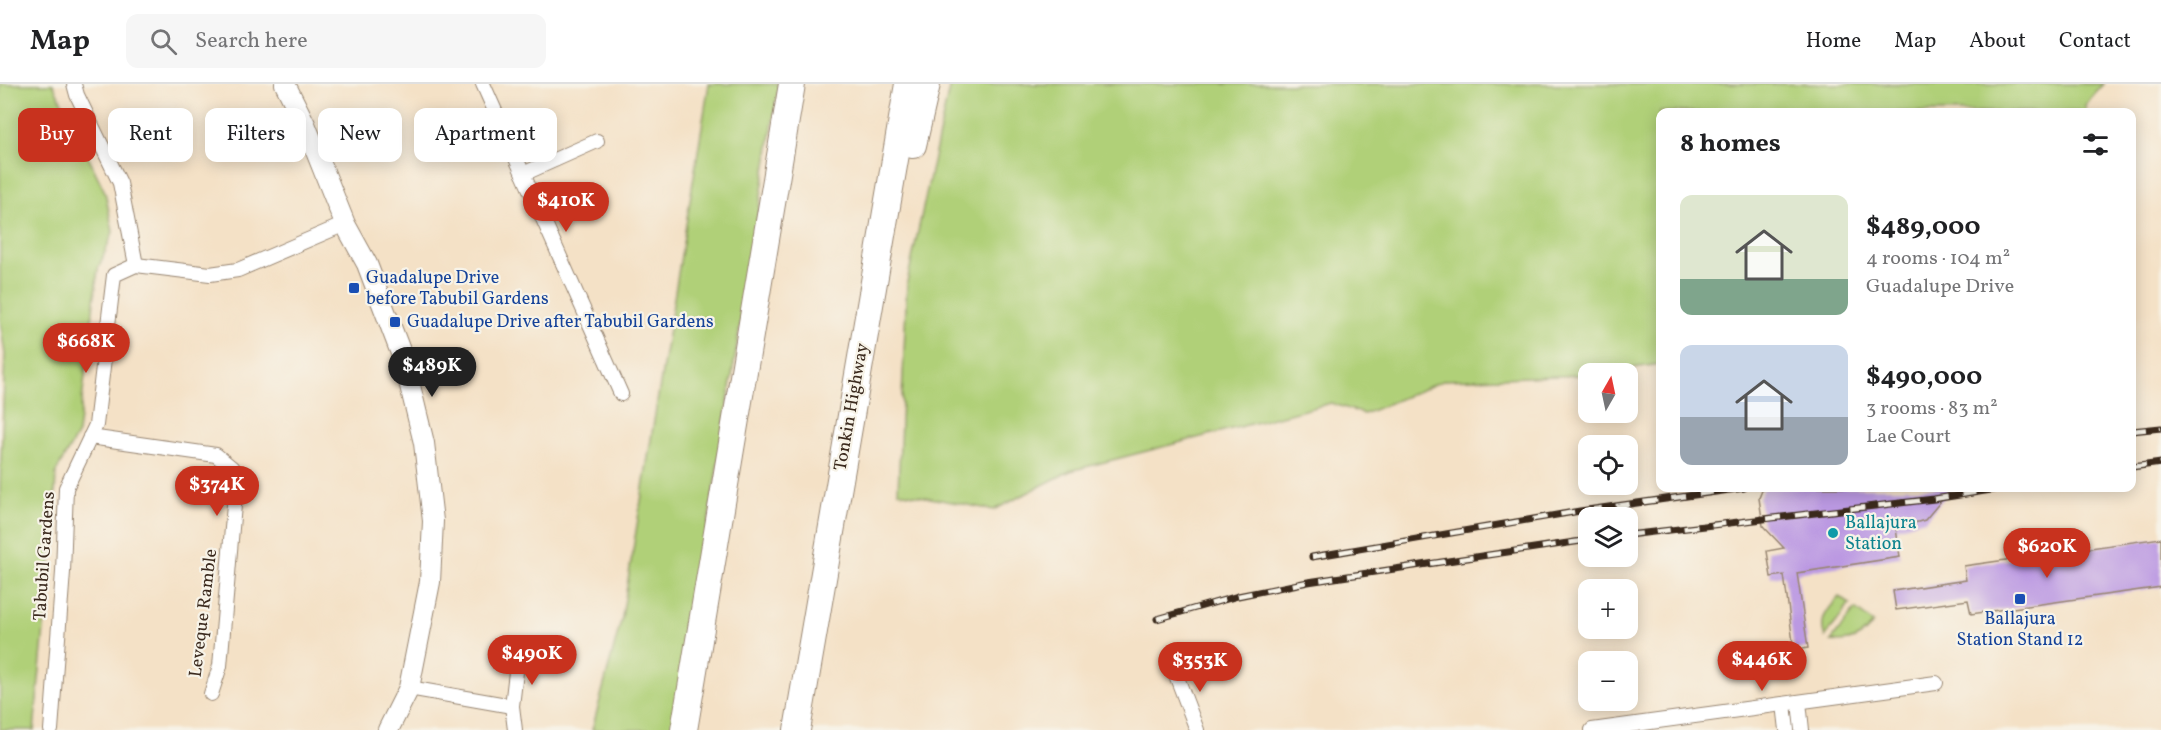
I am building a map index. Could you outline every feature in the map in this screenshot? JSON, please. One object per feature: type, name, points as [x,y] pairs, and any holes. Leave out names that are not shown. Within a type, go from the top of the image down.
[{"type":"highway","points":[[684,730],[792,84]]},
{"type":"highway","name":"Tonkin Highway","points":[[797,730],[908,84]]},
{"type":"highway","points":[[871,296],[915,138],[927,84]]},
{"type":"street","points":[[74,84],[77,95],[120,183],[136,265],[210,274],[238,270],[345,224]]},
{"type":"street","points":[[285,84],[305,124],[345,224],[367,264],[404,361],[423,443],[433,520],[430,582],[409,688],[388,730]]},
{"type":"street","points":[[483,84],[621,394]]},
{"type":"street","points":[[523,174],[597,141]]},
{"type":"street","name":"Tabubil Gardens","points":[[51,730],[63,572],[66,488],[96,425],[114,275],[136,265]]},
{"type":"street","name":"Leveque Ramble","points":[[90,437],[216,455],[232,468],[236,482],[220,666],[211,694]]},
{"type":"street","points":[[511,647],[516,672],[512,706],[515,730]]},
{"type":"street","points":[[1173,667],[1197,730]]},
{"type":"street","points":[[1592,730],[1936,682]]},
{"type":"street","points":[[409,688],[512,706]]},
{"type":"street","points":[[1798,702],[1802,730]]},
{"type":"street","points":[[1784,704],[1788,730]]},
{"type":"green space","points":[[0,84],[53,84],[65,108],[18,108],[18,162],[91,162],[105,192],[113,232],[98,269],[78,433],[56,472],[53,537],[34,730],[0,730],[0,487],[5,354],[0,320]]},
{"type":"green space","points":[[709,84],[779,84],[675,730],[592,730],[622,617]]},
{"type":"green space","points":[[950,84],[2104,84],[2085,105],[2085,108],[1656,108],[1656,365],[1638,367],[1638,363],[1578,363],[1578,375],[1445,380],[1364,414],[1331,403],[1070,471],[994,510],[898,492],[907,282]]},
{"type":"green space","points":[[1839,597],[1850,604],[1825,637],[1823,620]]},
{"type":"green space","points":[[1855,609],[1873,623],[1865,633],[1855,639],[1844,642],[1831,641]]},
{"type":"building","name":"Ballajura Station","points":[[1761,492],[1949,492],[1925,520],[1896,528],[1900,557],[1797,573],[1808,648],[1794,650],[1784,575],[1771,577],[1767,551],[1784,548],[1763,526],[1759,498]]},
{"type":"building","points":[[2161,538],[2161,587],[1971,614],[1968,600],[1896,610],[1893,591],[1966,580],[1964,566]]},
{"type":"railway","points":[[2136,431],[2161,428]]},
{"type":"railway","points":[[2136,466],[2161,463]]},
{"type":"railway","points":[[1312,557],[1580,511],[1715,492]]},
{"type":"railway","points":[[1638,534],[1979,492]]},
{"type":"railway","points":[[1157,619],[1238,596],[1308,582],[1578,542]]},
{"type":"place","name":"Guadalupe Drive before Tabubil Gardens","points":[[354,288]]},
{"type":"place","name":"Guadalupe Drive after Tabubil Gardens","points":[[395,322]]},
{"type":"place","name":"Ballajura Station","points":[[1833,533]]},
{"type":"place","name":"Ballajura Station Stand 12","points":[[2020,599]]}]
